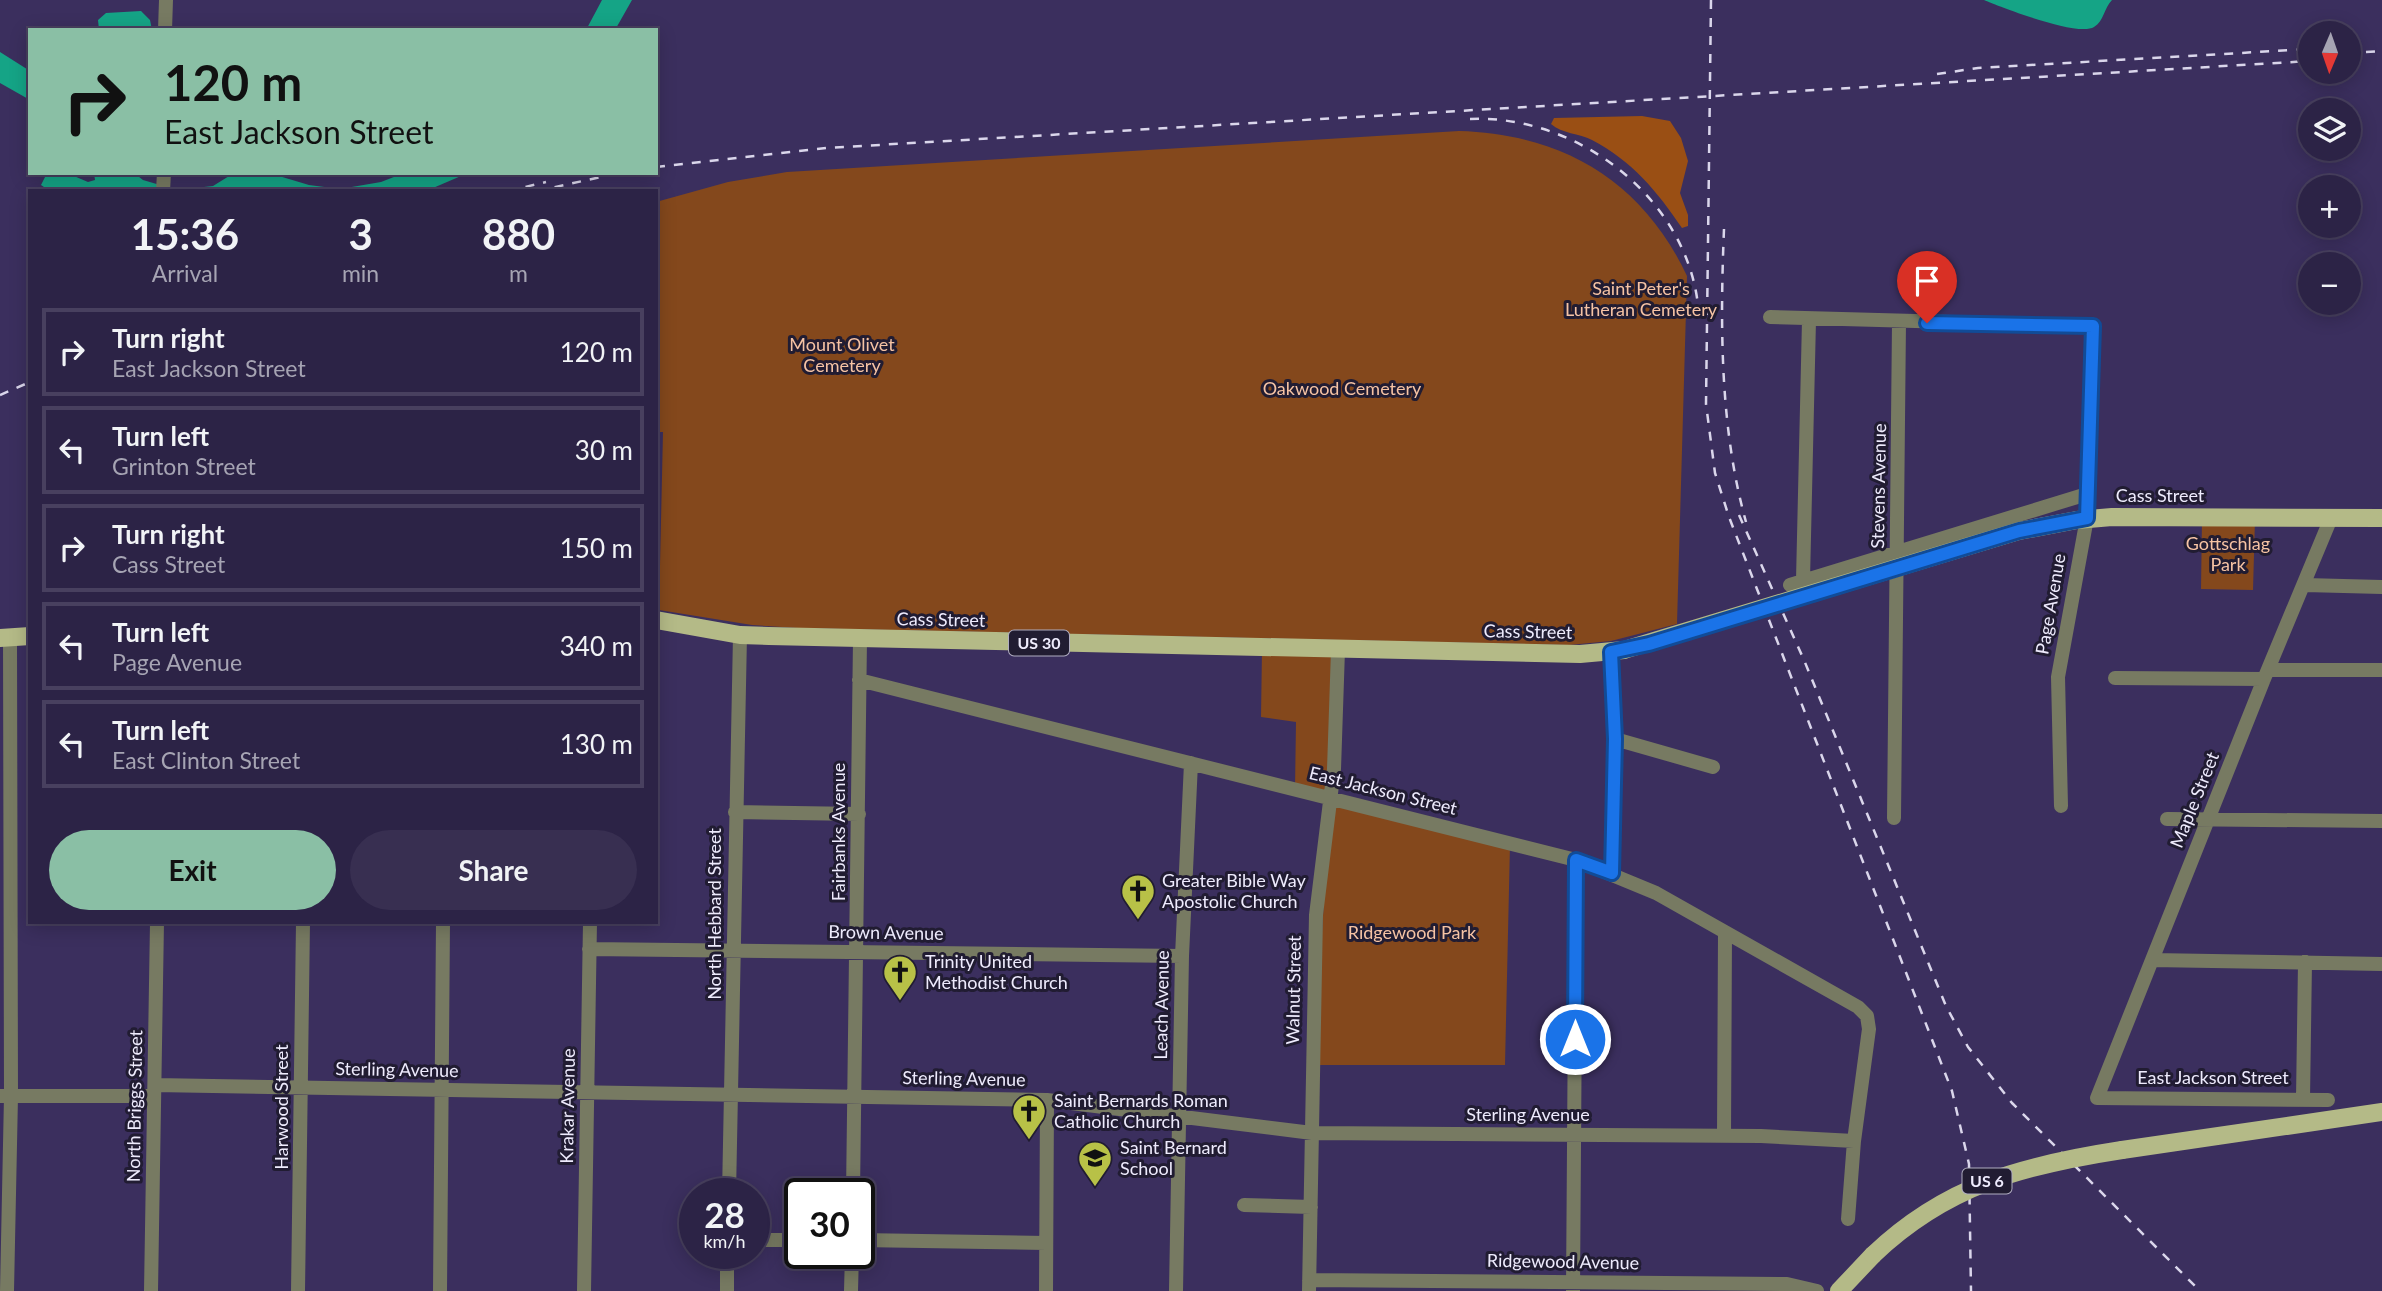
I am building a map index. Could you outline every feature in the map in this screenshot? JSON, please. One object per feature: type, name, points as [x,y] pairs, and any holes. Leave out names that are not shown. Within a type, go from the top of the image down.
[{"type":"main road","name":"Cass Street","points":[[658,620],[740,635],[860,639],[1338,650],[1618,651],[2019,531],[2082,519],[2382,518]]},
{"type":"main road","points":[[5,638],[28,636]]},
{"type":"main road","name":"US 6","points":[[1839,1291],[1873,1255],[1917,1217],[1986,1181],[2033,1166],[2122,1150],[2382,1112]]},
{"type":"street","points":[[165,28],[166,0]]},
{"type":"street","points":[[1770,317],[1899,322]]},
{"type":"street","points":[[1810,320],[1797,583],[2088,494]]},
{"type":"street","name":"Page Avenue","points":[[1899,322],[2093,326],[2088,494],[2058,677],[2061,806]]},
{"type":"street","name":"Stevens Avenue","points":[[1894,818],[1899,322]]},
{"type":"street","name":"Maple Street","points":[[2098,1098],[2331,518]]},
{"type":"street","points":[[2305,585],[2382,587]]},
{"type":"street","name":"North Hebbard Street","points":[[729,1178],[740,635]]},
{"type":"street","points":[[5,638],[7,1291]]},
{"type":"street","name":"Fairbanks Avenue","points":[[853,1178],[860,639]]},
{"type":"street","name":"Walnut Street","points":[[1309,1285],[1316,915],[1329,799],[1338,650]]},
{"type":"street","points":[[1612,873],[1618,651]]},
{"type":"street","points":[[2115,678],[2382,670]]},
{"type":"street","name":"East Jackson Street","points":[[859,680],[1576,860],[1656,893],[1858,1007],[1867,1016],[1869,1029],[1864,1086],[1854,1141]]},
{"type":"street","points":[[1615,739],[1713,767]]},
{"type":"street","name":"Leach Avenue","points":[[1175,1291],[1182,956],[1191,763]]},
{"type":"street","points":[[735,811],[859,814]]},
{"type":"street","points":[[2167,819],[2382,821]]},
{"type":"street","points":[[1573,1286],[1576,860]]},
{"type":"street","name":"North Briggs Street","points":[[151,1291],[157,924]]},
{"type":"street","name":"Harwood Street","points":[[298,1291],[303,924]]},
{"type":"street","points":[[440,1291],[443,924]]},
{"type":"street","name":"Krakar Avenue","points":[[584,1291],[590,924]]},
{"type":"street","points":[[1724,1136],[1725,932]]},
{"type":"street","name":"Brown Avenue","points":[[589,949],[1182,956]]},
{"type":"street","points":[[2152,960],[2382,964]]},
{"type":"street","points":[[2303,1099],[2305,962]]},
{"type":"street","name":"Sterling Avenue","points":[[6,1096],[300,1088],[1047,1100],[1312,1133],[1724,1136],[1854,1141]]},
{"type":"street","name":"East Jackson Street","points":[[2098,1098],[2328,1100]]},
{"type":"street","points":[[1046,1291],[1047,1100]]},
{"type":"street","points":[[1848,1219],[1854,1141]]},
{"type":"street","points":[[1244,1205],[1311,1206]]},
{"type":"street","points":[[875,1240],[1046,1243]]},
{"type":"street","points":[[727,1269],[727,1291]]},
{"type":"street","points":[[851,1291],[852,1269]]},
{"type":"street","name":"Ridgewood Avenue","points":[[1309,1285],[1787,1284],[1817,1291]]},
{"type":"green space","points":[[1459,131],[1497,134],[1532,141],[1565,153],[1595,169],[1622,189],[1647,213],[1669,242],[1687,276],[1677,624],[1611,641],[1569,645],[798,628],[752,625],[659,610],[663,432],[658,432],[658,201],[728,182],[787,172]]},
{"type":"green space","name":"Gottschlag Park","points":[[2202,519],[2255,519],[2253,590],[2201,589]]},
{"type":"green space","points":[[1262,649],[1337,651],[1329,798],[1295,789],[1296,722],[1261,717]]},
{"type":"green space","name":"Ridgewood Park","points":[[1330,800],[1510,845],[1505,1065],[1314,1065]]},
{"type":"shaded area","points":[[602,0],[632,0],[616,28],[587,28]]},
{"type":"shaded area","points":[[1984,0],[2112,0],[2097,24],[2085,29],[2057,25]]},
{"type":"shaded area","points":[[141,11],[150,20],[152,28],[99,28],[98,20],[106,13]]},
{"type":"shaded area","points":[[0,52],[28,70],[28,99],[0,83]]},
{"type":"shaded area","points":[[1642,116],[1670,121],[1681,138],[1688,161],[1680,193],[1688,215],[1688,226],[1682,228],[1653,189],[1619,157],[1592,140],[1560,130],[1551,124],[1554,118]]},
{"type":"shaded area","points":[[46,175],[72,175],[88,182],[95,180],[94,175],[137,175],[143,180],[174,189],[47,189],[41,185]]},
{"type":"shaded area","points":[[231,175],[276,175],[309,185],[340,189],[186,189],[213,186]]},
{"type":"shaded area","points":[[399,175],[463,175],[431,189],[340,189],[381,182]]},
{"type":"railway","points":[[1711,0],[1706,404],[1715,473],[1729,517],[1952,1091],[1969,1164],[1971,1291]]},
{"type":"railway","points":[[1937,74],[1978,68],[2298,50]]},
{"type":"railway","points":[[2361,52],[2382,51]]},
{"type":"railway","points":[[658,167],[827,148],[2298,62]]},
{"type":"railway","points":[[1470,119],[1512,121],[1552,132],[1590,150],[1625,174],[1654,204],[1677,239],[1693,277],[1699,319]]},
{"type":"railway","points":[[546,189],[610,175]]},
{"type":"railway","points":[[516,189],[546,182]]},
{"type":"railway","points":[[1724,229],[1724,377],[1731,451],[1746,522]]},
{"type":"railway","points":[[0,395],[28,383]]},
{"type":"railway","points":[[1739,515],[1804,660],[1946,1006],[1968,1047],[2012,1103],[2200,1291]]},
{"type":"place","name":"Greater Bible Way Apostolic Church","points":[[1138,921]]},
{"type":"place","name":"Trinity United Methodist Church","points":[[900,1002]]},
{"type":"place","name":"Saint Bernards Roman Catholic Church","points":[[1029,1141]]},
{"type":"place","name":"Saint Bernard School","points":[[1095,1188]]},
{"type":"route","points":[[1575,1039],[1576,860],[1612,873],[1615,739],[1611,652],[1649,644],[2019,531],[2087,518],[2093,326],[1927,323]]},
{"type":"park label","name":"Saint Peter's Lutheran Cemetery","points":[[1641,299]]},
{"type":"park label","name":"Mount Olivet Cemetery","points":[[842,355]]},
{"type":"park label","name":"Oakwood Cemetery","points":[[1342,389]]}]
